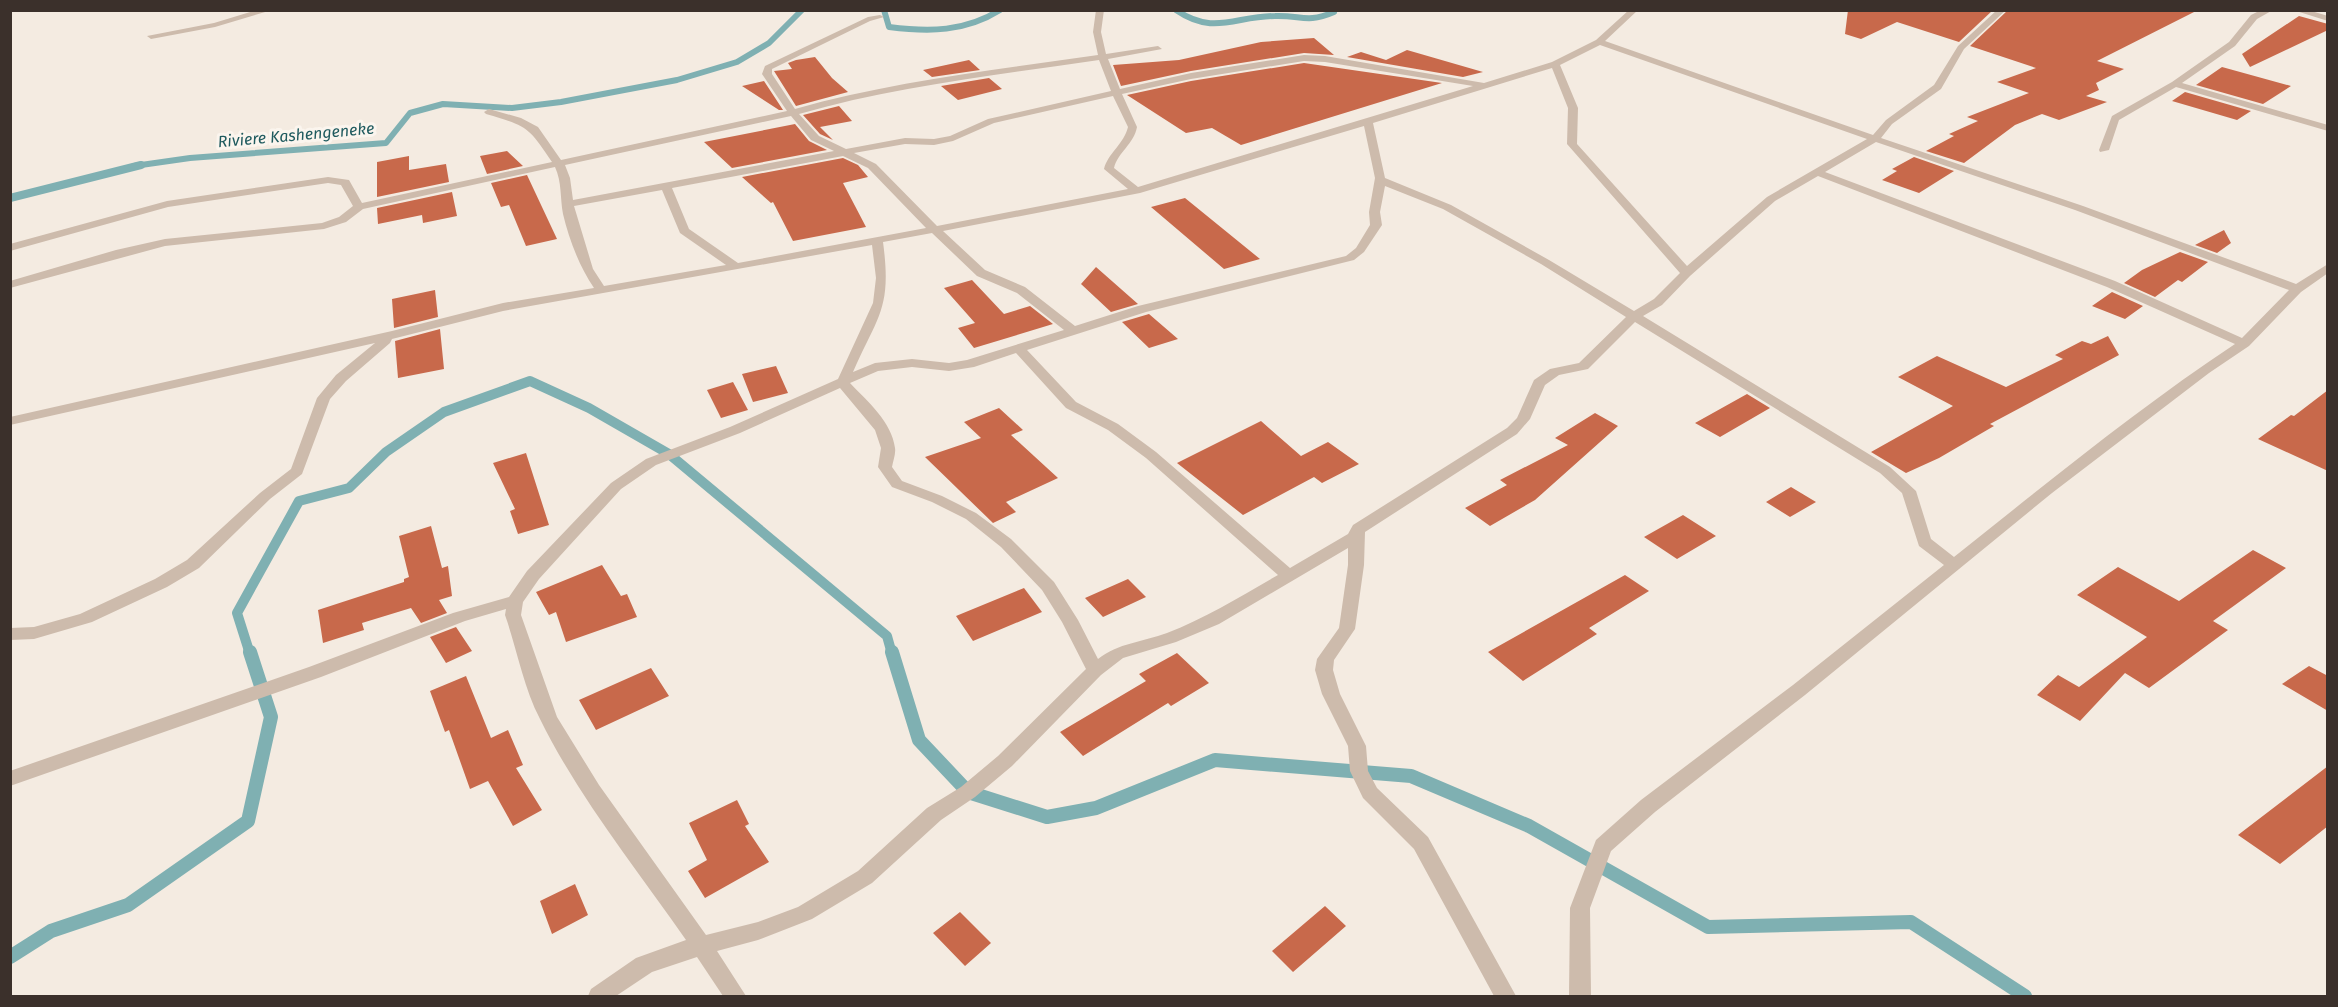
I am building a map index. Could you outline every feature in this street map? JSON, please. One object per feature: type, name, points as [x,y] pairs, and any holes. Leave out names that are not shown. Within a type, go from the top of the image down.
[{"type":"street","points":[[151,36],[215,25],[268,10]]},
{"type":"street","points":[[1100,10],[1096,19],[1102,58],[1132,127],[1128,140],[1109,161],[1109,169],[1136,191]]},
{"type":"street","points":[[10,421],[392,335],[502,307],[736,267],[1136,191],[1209,171],[1555,64],[1599,42],[1634,10]]},
{"type":"street","points":[[599,996],[644,965],[670,954],[758,931],[805,914],[865,878],[934,814],[968,792],[1005,761],[1095,670],[1117,652],[1170,638],[1213,620],[1290,577],[1355,537],[1365,522],[1414,496],[1512,431],[1523,419],[1539,382],[1555,372],[1583,366],[1633,317],[1658,303],[1686,273],[1771,199],[1875,139],[1889,122],[1938,87],[1961,48],[2002,10]]},
{"type":"street","points":[[2104,150],[2115,118],[2175,84],[2232,44],[2254,17],[2269,10]]},
{"type":"street","points":[[2297,10],[2328,19]]},
{"type":"street","points":[[879,17],[868,19],[768,68],[767,74],[815,138],[840,153],[872,166],[909,206],[981,273],[1022,290],[1072,330]]},
{"type":"street","points":[[1599,42],[2079,208],[2297,289]]},
{"type":"street","points":[[10,285],[144,247],[176,241],[312,228],[336,223],[350,216],[359,207],[794,112],[848,97],[911,85],[1158,49]]},
{"type":"street","points":[[568,204],[905,141],[934,142],[953,138],[991,121],[1191,76],[1271,61],[1325,58],[1483,86]]},
{"type":"street","points":[[1555,64],[1573,108],[1572,144],[1686,273]]},
{"type":"street","points":[[2175,84],[2328,128]]},
{"type":"street","points":[[489,112],[518,120],[535,129],[559,164],[565,178],[568,204],[587,269],[601,290]]},
{"type":"street","points":[[735,996],[593,788],[548,716],[513,615],[515,601],[533,575],[627,476],[669,454],[735,430],[875,367],[912,363],[950,367],[969,364],[1142,309],[1350,258],[1360,250],[1374,232],[1376,225],[1373,210],[1380,193],[1380,180],[1368,121]]},
{"type":"street","points":[[1816,172],[2111,284],[2244,343]]},
{"type":"street","points":[[10,248],[167,204],[328,180],[345,182],[359,207]]},
{"type":"street","points":[[1380,180],[1480,225],[1885,470],[1909,491],[1924,542],[1953,566]]},
{"type":"street","points":[[666,186],[684,231],[736,267]]},
{"type":"street","points":[[843,383],[848,366],[871,324],[881,292],[877,239]]},
{"type":"street","points":[[1580,996],[1580,909],[1603,846],[1648,806],[1799,690],[1953,566],[2204,370],[2244,343],[2297,289],[2328,267]]},
{"type":"street","points":[[10,634],[34,633],[86,618],[161,583],[193,564],[265,496],[297,471],[324,398],[341,378],[392,335]]},
{"type":"street","points":[[1018,348],[1071,405],[1113,427],[1151,454],[1290,577]]},
{"type":"street","points":[[843,383],[874,417],[885,435],[888,452],[885,467],[897,484],[937,498],[971,516],[1006,543],[1048,586],[1070,620],[1095,670]]},
{"type":"street","points":[[1355,537],[1356,565],[1347,629],[1326,658],[1324,670],[1331,694],[1356,746],[1359,771],[1370,793],[1421,843],[1505,996]]},
{"type":"street","points":[[10,779],[315,672],[459,617],[515,601]]},
{"type":"building","points":[[1848,10],[1993,10],[1959,42],[1897,22],[1861,39],[1845,34]]},
{"type":"building","points":[[2008,10],[2198,10],[2097,61],[2124,69],[2096,83],[2099,90],[2086,96],[2107,102],[2059,120],[2042,114],[2015,125],[1964,163],[1926,151],[1954,136],[1949,134],[1978,121],[1967,117],[2029,93],[1997,82],[2036,68],[1970,46]]},
{"type":"building","points":[[2299,16],[2328,24],[2328,30],[2250,67],[2242,54]]},
{"type":"building","points":[[1314,38],[1334,55],[1304,53],[1191,71],[1121,86],[1113,65],[1179,60],[1261,42]]},
{"type":"building","points":[[1407,50],[1483,72],[1463,77],[1347,57],[1361,52],[1386,60]]},
{"type":"building","points":[[815,57],[832,78],[848,92],[796,106],[774,71],[792,69],[788,63]]},
{"type":"building","points":[[969,60],[980,70],[932,77],[923,70]]},
{"type":"building","points":[[1304,63],[1442,83],[1241,145],[1212,128],[1186,133],[1127,95],[1191,81]]},
{"type":"building","points":[[2222,67],[2291,86],[2263,104],[2196,85]]},
{"type":"building","points":[[989,78],[1002,89],[958,100],[941,86]]},
{"type":"building","points":[[764,81],[783,110],[779,110],[742,86]]},
{"type":"building","points":[[2185,92],[2251,111],[2237,120],[2172,101]]},
{"type":"building","points":[[839,106],[852,121],[820,127],[833,140],[820,134],[803,115]]},
{"type":"building","points":[[795,124],[809,141],[827,150],[732,168],[704,142]]},
{"type":"building","points":[[507,151],[523,166],[487,174],[480,156]]},
{"type":"building","points":[[409,156],[409,170],[446,164],[449,182],[377,197],[377,162]]},
{"type":"building","points":[[1914,157],[1954,171],[1919,193],[1882,180],[1897,171],[1892,169]]},
{"type":"building","points":[[843,158],[858,165],[868,177],[843,183],[866,227],[793,241],[773,202],[771,203],[742,177]]},
{"type":"building","points":[[527,175],[557,239],[526,246],[509,205],[501,207],[491,183]]},
{"type":"building","points":[[452,192],[457,216],[423,223],[422,215],[378,224],[377,208]]},
{"type":"building","points":[[1185,198],[1260,259],[1224,269],[1151,207]]},
{"type":"building","points":[[2224,230],[2231,243],[2217,253],[2195,245]]},
{"type":"building","points":[[2180,252],[2208,262],[2182,282],[2178,280],[2155,297],[2124,283],[2142,270]]},
{"type":"building","points":[[1096,267],[1138,304],[1111,312],[1081,284]]},
{"type":"building","points":[[972,280],[1004,314],[1030,306],[1053,324],[974,348],[958,328],[975,323],[944,288]]},
{"type":"building","points":[[435,290],[438,317],[394,328],[392,299]]},
{"type":"building","points":[[2112,292],[2143,306],[2125,319],[2092,306]]},
{"type":"building","points":[[1149,314],[1178,339],[1149,348],[1122,322]]},
{"type":"building","points":[[440,329],[444,369],[398,378],[395,341]]},
{"type":"building","points":[[2108,336],[2119,355],[1990,424],[1994,426],[1939,458],[1906,473],[1871,452],[1953,406],[1898,377],[1937,356],[2006,387],[2063,359],[2055,355],[2082,341],[2091,344]]},
{"type":"building","points":[[776,366],[788,393],[753,402],[742,374]]},
{"type":"building","points":[[733,382],[748,410],[721,418],[707,390]]},
{"type":"building","points":[[2328,390],[2328,471],[2258,439],[2291,415],[2294,416]]},
{"type":"building","points":[[1747,394],[1770,408],[1720,437],[1695,423]]},
{"type":"building","points":[[999,408],[1023,430],[1011,435],[1058,478],[1006,502],[1016,512],[993,523],[925,457],[981,438],[964,422]]},
{"type":"building","points":[[1595,413],[1618,426],[1535,500],[1490,526],[1465,508],[1507,485],[1500,480],[1568,445],[1555,438]]},
{"type":"building","points":[[1261,421],[1301,456],[1328,442],[1359,464],[1322,483],[1314,477],[1243,515],[1177,463]]},
{"type":"building","points":[[526,453],[549,525],[518,534],[510,511],[515,509],[493,463]]},
{"type":"building","points":[[1791,487],[1816,502],[1790,517],[1766,502]]},
{"type":"building","points":[[1683,515],[1716,536],[1677,559],[1644,537]]},
{"type":"building","points":[[431,526],[442,568],[448,566],[452,596],[439,600],[447,613],[421,623],[411,608],[362,623],[364,630],[323,643],[318,610],[404,582],[404,579],[409,577],[399,536]]},
{"type":"building","points":[[2253,550],[2286,568],[2213,621],[2228,630],[2149,688],[2125,673],[2080,721],[2037,695],[2058,675],[2079,687],[2147,637],[2077,595],[2118,567],[2179,601]]},
{"type":"building","points":[[602,565],[621,596],[627,594],[637,617],[566,642],[556,612],[549,615],[536,592]]},
{"type":"building","points":[[1625,575],[1649,591],[1589,628],[1597,634],[1523,681],[1488,652]]},
{"type":"building","points":[[1128,579],[1146,597],[1103,617],[1085,598]]},
{"type":"building","points":[[1024,588],[1042,612],[973,641],[956,616]]},
{"type":"building","points":[[456,627],[472,651],[446,663],[430,637]]},
{"type":"building","points":[[1177,653],[1209,683],[1171,706],[1168,703],[1083,756],[1060,732],[1146,681],[1139,674]]},
{"type":"building","points":[[2309,666],[2328,676],[2328,711],[2282,684]]},
{"type":"building","points":[[651,668],[669,696],[596,730],[579,700]]},
{"type":"building","points":[[466,676],[491,738],[508,730],[523,765],[516,768],[542,810],[513,826],[488,781],[470,789],[449,730],[445,732],[430,691]]},
{"type":"building","points":[[2328,766],[2328,826],[2280,864],[2238,835]]},
{"type":"building","points":[[737,800],[749,824],[745,826],[769,862],[705,898],[688,871],[707,860],[689,823]]},
{"type":"building","points":[[575,884],[588,915],[552,934],[540,901]]},
{"type":"building","points":[[1325,906],[1346,926],[1293,972],[1272,951]]},
{"type":"building","points":[[960,912],[991,943],[965,966],[933,933]]},
{"type":"waterway","name":"Riviere Kashengeneke","points":[[141,165],[190,158],[386,143],[410,113],[443,104],[512,108],[561,102],[677,80],[737,62],[769,43],[802,10]]},
{"type":"waterway","name":"Riviere Kashengeneke","points":[[884,10],[889,27],[918,30],[946,29],[974,23],[1000,10]]},
{"type":"waterway","name":"Riviere Kashengeneke","points":[[1176,10],[1190,18],[1213,23],[1275,16],[1317,18],[1334,12],[1333,10]]},
{"type":"waterway","name":"Riviere Kashengeneke","points":[[10,198],[141,165]]},
{"type":"waterway","name":"Riviere Kashengeneke","points":[[134,166],[141,165]]},
{"type":"waterway","points":[[250,654],[237,613],[299,501],[349,488],[386,452],[444,412],[530,381],[589,408],[669,454],[887,636],[892,654]]},
{"type":"waterway","points":[[10,957],[51,931],[128,905],[248,821],[271,717],[250,652]]},
{"type":"waterway","points":[[892,652],[919,740],[968,792],[1047,817],[1096,808],[1215,760],[1411,776],[1529,826],[1708,927],[1911,922],[2025,996]]}]
